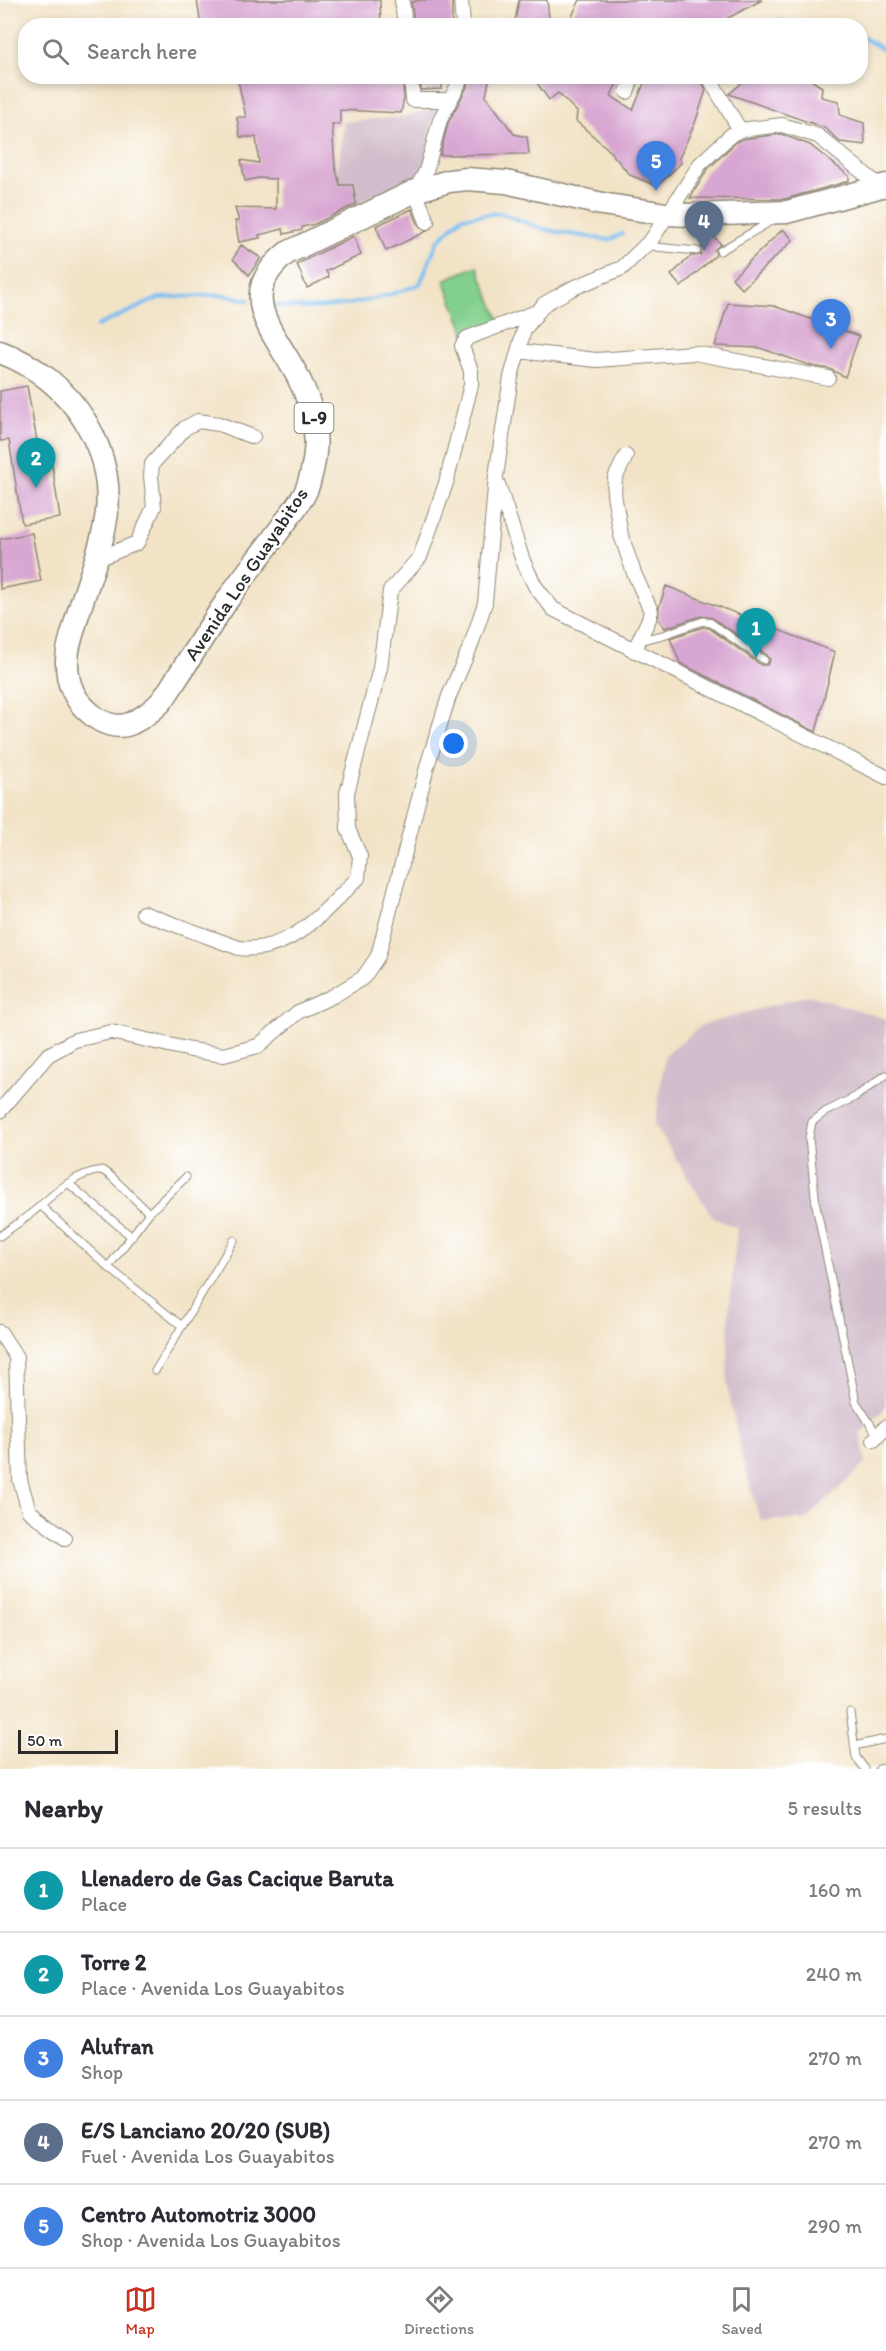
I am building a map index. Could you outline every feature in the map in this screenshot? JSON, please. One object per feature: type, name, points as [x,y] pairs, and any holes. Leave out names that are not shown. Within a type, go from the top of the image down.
[{"type":"main road","name":"Avenida Los Guayabitos","points":[[0,352],[39,372],[63,394],[81,415],[95,438],[104,464],[108,497],[105,528],[71,640],[67,659],[68,675],[71,687],[80,704],[92,716],[105,723],[126,725],[142,717],[162,700],[227,600],[305,493],[313,469],[316,426],[299,379],[265,324],[260,292],[274,263],[287,253],[415,191],[449,181],[486,180],[530,187],[583,201],[666,214],[726,215],[787,212],[884,186]]},
{"type":"street","points":[[461,0],[462,18]]},
{"type":"street","points":[[402,1],[404,18]]},
{"type":"street","points":[[412,84],[413,100],[450,100]]},
{"type":"street","points":[[428,222],[415,191],[426,171],[440,120],[458,84]]},
{"type":"street","points":[[627,92],[630,84]]},
{"type":"street","points":[[713,84],[740,130]]},
{"type":"street","points":[[0,1111],[48,1055],[75,1040],[111,1032],[224,1055],[258,1046],[298,1012],[333,996],[363,978],[378,956],[432,752],[449,696],[471,645],[485,603],[496,476],[511,377],[524,330],[544,304],[573,288],[622,268],[652,239],[700,164],[730,135],[740,130],[782,125],[818,136],[884,186]]},
{"type":"street","points":[[143,913],[239,948],[253,949],[279,943],[311,925],[358,878],[360,856],[348,829],[347,794],[380,668],[390,591],[420,557],[449,472],[471,385],[471,371],[462,346],[467,338],[539,310]]},
{"type":"street","points":[[519,351],[596,360],[694,353],[828,378]]},
{"type":"street","points":[[95,560],[137,543],[154,507],[152,464],[185,428],[198,421],[219,424],[254,437]]},
{"type":"street","points":[[626,456],[615,477],[614,494],[621,535],[634,573],[651,611],[637,646]]},
{"type":"street","points":[[496,476],[523,561],[535,586],[553,609],[637,646],[886,777]]},
{"type":"street","points":[[0,1332],[16,1357],[20,1480],[29,1511],[65,1538]]},
{"type":"lane","points":[[720,251],[787,212]]},
{"type":"lane","points":[[647,244],[697,251]]},
{"type":"lane","points":[[637,646],[703,621],[711,623],[764,660]]},
{"type":"lane","points":[[880,1434],[856,1402],[816,1205],[809,1138],[813,1122],[825,1112],[855,1098],[886,1075]]},
{"type":"lane","points":[[0,1236],[68,1183],[79,1176],[102,1170],[149,1213]]},
{"type":"lane","points":[[108,1267],[149,1213],[186,1177]]},
{"type":"lane","points":[[68,1183],[132,1237]]},
{"type":"lane","points":[[40,1205],[108,1267],[182,1326]]},
{"type":"lane","points":[[155,1371],[234,1240]]},
{"type":"lane","points":[[850,1712],[856,1756],[865,1769]]},
{"type":"lane","points":[[854,1746],[886,1739]]},
{"type":"lane","points":[[879,1769],[886,1768]]},
{"type":"shaded area","points":[[438,108],[431,123],[426,171],[356,204],[353,185],[340,185],[337,174],[344,122],[402,117]]},
{"type":"shaded area","points":[[809,995],[886,1019],[886,1407],[860,1433],[866,1463],[805,1520],[760,1520],[743,1462],[727,1385],[729,1308],[737,1228],[713,1218],[655,1125],[665,1055],[702,1025]]},
{"type":"green space","points":[[477,266],[501,324],[467,338],[444,280]]},
{"type":"building","points":[[197,0],[380,0],[381,18],[200,18]]},
{"type":"building","points":[[452,0],[452,18],[414,18],[411,2]]},
{"type":"building","points":[[519,0],[547,0],[550,18],[516,18]]},
{"type":"building","points":[[580,0],[762,0],[728,18],[571,18]]},
{"type":"building","points":[[239,84],[403,84],[404,98],[401,113],[340,110],[340,124],[332,124],[335,167],[340,185],[353,185],[356,204],[315,224],[302,227],[302,230],[284,234],[283,229],[259,235],[260,238],[239,242],[235,221],[239,221],[235,208],[276,209],[276,179],[258,178],[245,181],[241,160],[259,163],[256,137],[240,137],[237,117],[246,117]]},
{"type":"building","points":[[421,84],[442,84],[442,89],[421,90]]},
{"type":"building","points":[[467,84],[488,84],[486,96],[514,134],[527,137],[529,154],[440,155],[448,123]]},
{"type":"building","points":[[538,84],[616,84],[611,96],[633,110],[644,84],[703,84],[706,90],[695,123],[679,158],[681,163],[657,186],[630,175],[607,148],[576,121],[577,112],[558,93],[549,100]]},
{"type":"building","points":[[741,84],[817,84],[822,87],[821,97],[839,101],[840,115],[864,123],[865,145],[840,142],[825,128],[729,94]]},
{"type":"building","points":[[781,134],[810,145],[849,176],[849,181],[785,199],[690,198],[707,170],[736,142]]},
{"type":"building","points":[[412,209],[419,226],[427,231],[386,251],[376,226]]},
{"type":"building","points":[[783,229],[793,240],[742,289],[732,278]]},
{"type":"building","points":[[354,236],[361,255],[326,271],[329,277],[307,288],[297,264]]},
{"type":"building","points":[[713,236],[721,244],[715,249],[716,255],[681,287],[671,275],[691,256],[701,255],[701,247]]},
{"type":"building","points":[[241,245],[261,258],[249,275],[233,259]]},
{"type":"building","points":[[728,303],[774,306],[859,336],[845,377],[830,369],[812,366],[760,348],[715,346]]},
{"type":"building","points":[[27,386],[39,452],[50,451],[60,518],[22,524],[9,440],[0,441],[0,391]]},
{"type":"building","points":[[32,533],[41,581],[0,589],[0,539]]},
{"type":"building","points":[[666,586],[835,652],[816,732],[680,663],[670,638],[703,627],[709,628],[761,665],[767,665],[770,660],[767,655],[712,618],[701,616],[665,628],[658,619],[659,607]]},
{"type":"waterway","points":[[868,41],[886,51]]},
{"type":"waterway","points":[[273,305],[329,307],[366,301],[420,284],[437,242],[462,217],[500,213],[543,229],[563,233],[609,240],[622,234]]},
{"type":"waterway","points":[[97,326],[159,298],[222,295],[249,300]]},
{"type":"place","name":"Centro Automotriz 3000","points":[[656,191]]},
{"type":"place","name":"E/S Lanciano 20/20 (SUB)","points":[[704,251]]},
{"type":"place","name":"Alufran","points":[[831,349]]},
{"type":"place","name":"Torre 2","points":[[36,488]]},
{"type":"place","name":"Llenadero de Gas Cacique Baruta","points":[[756,658]]}]
